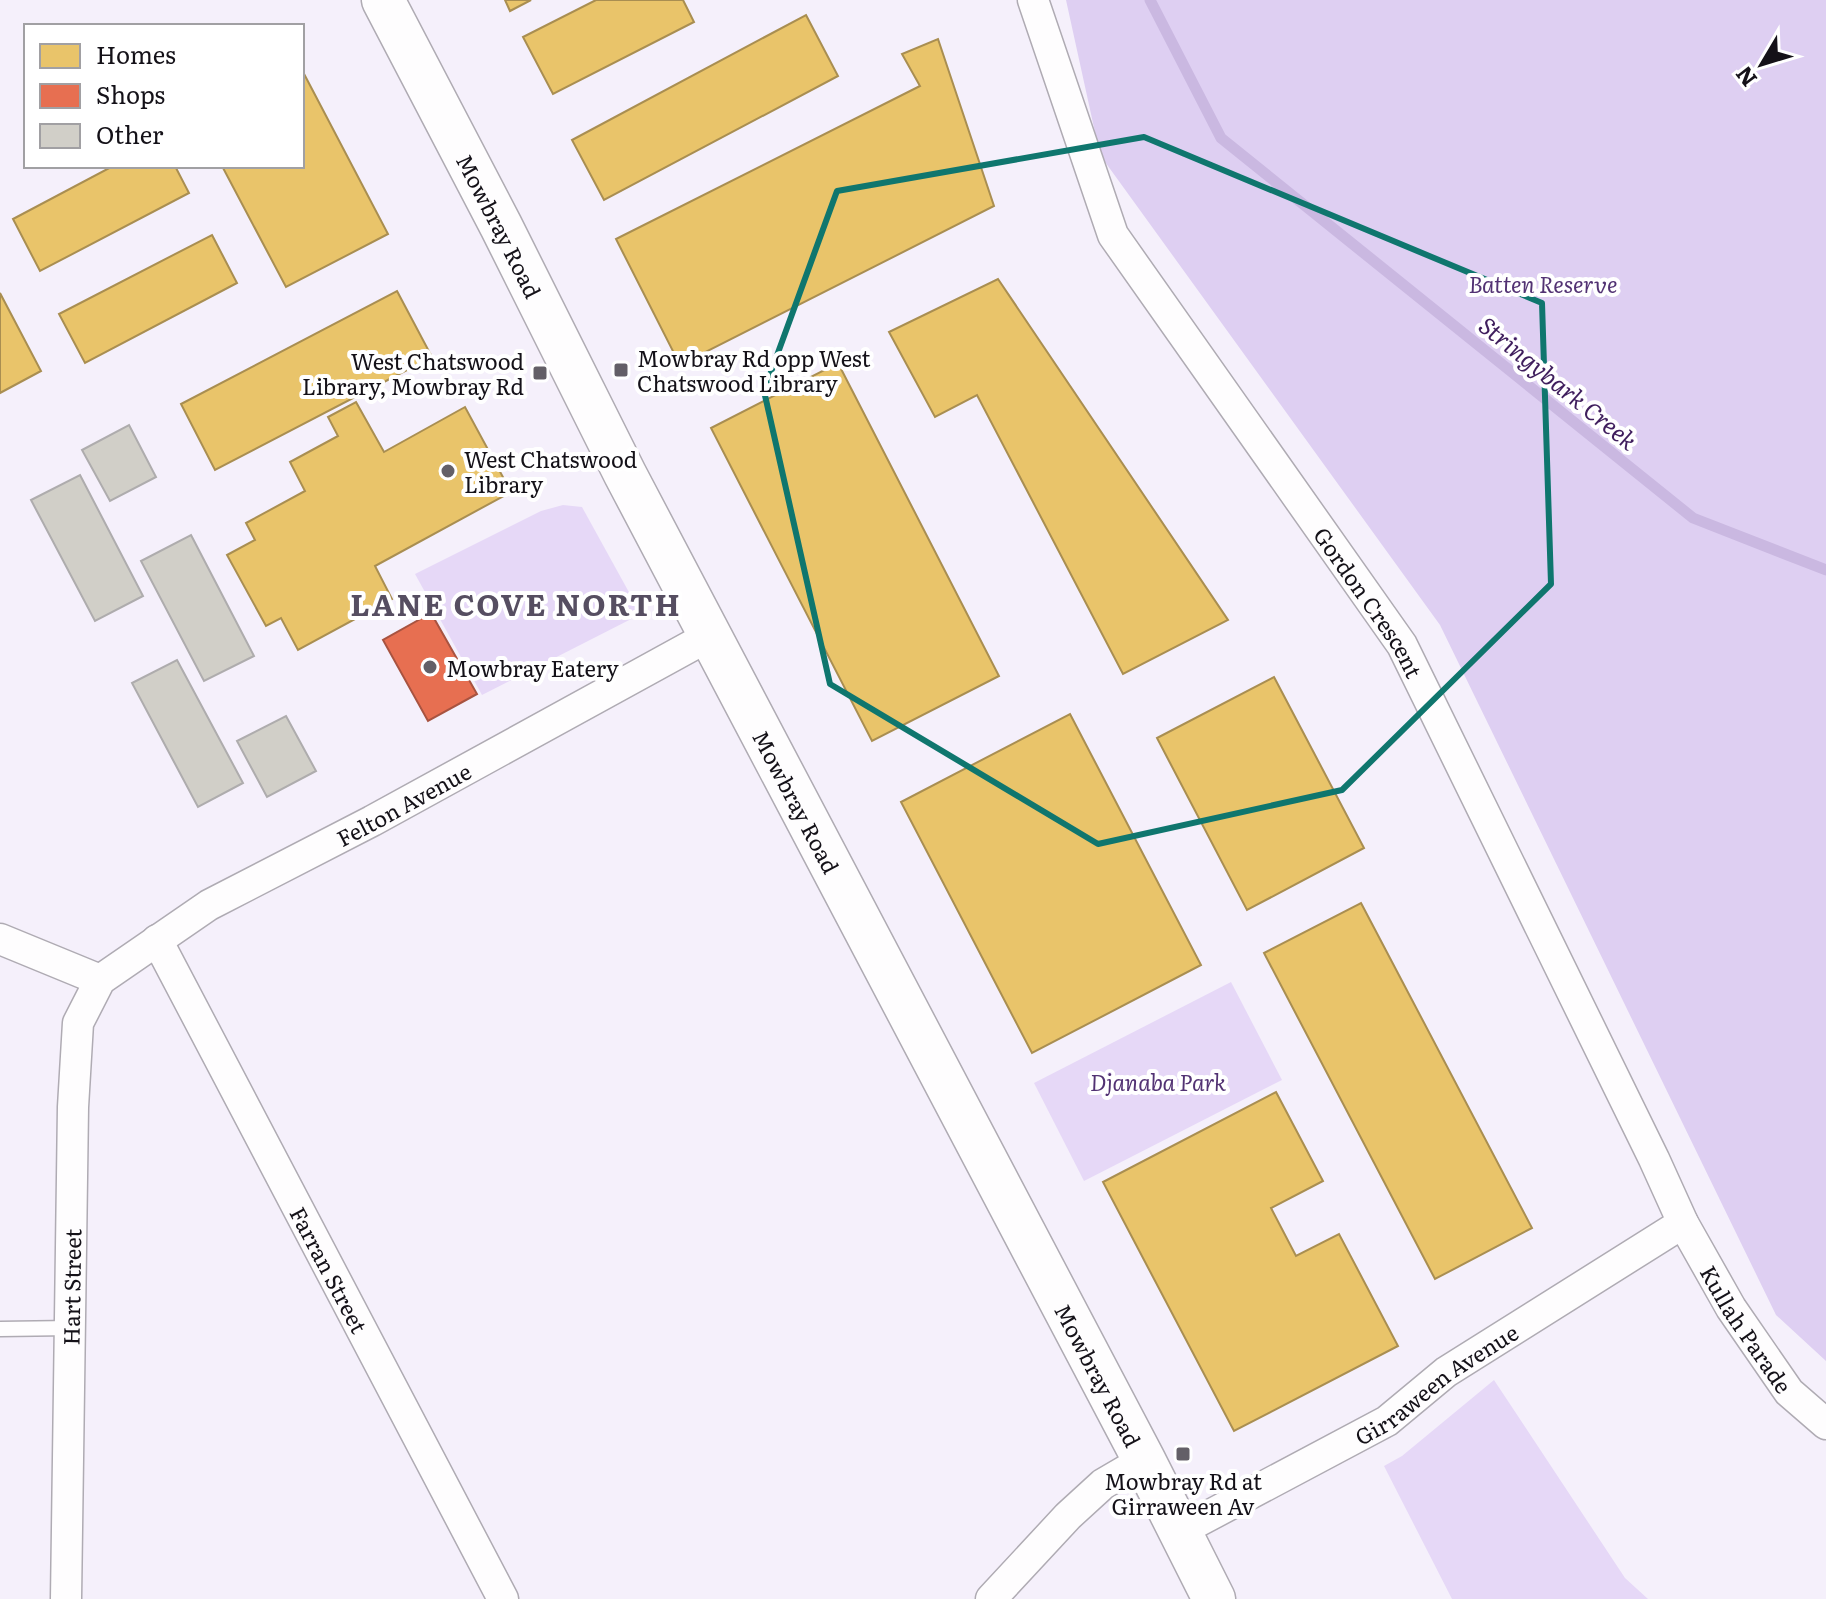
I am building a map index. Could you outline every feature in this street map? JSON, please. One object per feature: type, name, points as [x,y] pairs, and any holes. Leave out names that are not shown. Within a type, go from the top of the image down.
[{"type":"main road","name":"Mowbray Road","points":[[383,0],[625,474],[1144,1460],[1214,1599]]},
{"type":"street","name":"Gordon Crescent","points":[[1033,0],[1113,235],[1402,645],[1683,1223]]},
{"type":"street","name":"Felton Avenue","points":[[100,980],[209,905],[372,821],[711,635]]},
{"type":"street","points":[[0,939],[100,980]]},
{"type":"street","name":"Farran Street","points":[[157,940],[503,1599]]},
{"type":"street","name":"Hart Street","points":[[66,1599],[73,1107],[78,1023],[100,980]]},
{"type":"street","name":"Kullah Parade","points":[[1683,1223],[1731,1308],[1789,1392],[1826,1424]]},
{"type":"street","name":"Girraween Avenue","points":[[1180,1531],[1387,1421],[1446,1372],[1683,1223]]},
{"type":"street","points":[[991,1599],[1091,1494],[1144,1460]]},
{"type":"lane","points":[[0,1329],[71,1328]]},
{"type":"highlighted area","points":[[1144,137],[1542,303],[1551,584],[1342,790],[1098,844],[830,684],[764,391],[837,191]]},
{"type":"green space","name":"Batten Reserve","points":[[1066,0],[1826,0],[1826,1361],[1776,1315],[1440,625],[1100,155]]},
{"type":"green space","points":[[563,505],[582,507],[641,614],[482,695],[415,574],[541,511]]},
{"type":"green space","name":"Djanaba Park","points":[[1231,982],[1282,1080],[1084,1181],[1034,1083]]},
{"type":"green space","points":[[1494,1380],[1625,1578],[1648,1599],[1452,1599],[1384,1466],[1402,1456]]},
{"type":"building: Homes","points":[[505,0],[531,0],[510,11]]},
{"type":"building: Homes","points":[[596,0],[683,0],[694,22],[553,94],[523,37]]},
{"type":"building: Homes","points":[[806,15],[838,76],[604,200],[572,140]]},
{"type":"building: Homes","points":[[938,39],[994,206],[680,365],[616,239],[920,86],[902,54]]},
{"type":"building: Homes","points":[[304,74],[388,234],[286,287],[223,168],[304,168]]},
{"type":"building: Homes","points":[[109,168],[176,168],[189,193],[40,271],[13,219]]},
{"type":"building: Homes","points":[[212,235],[237,283],[85,363],[59,314]]},
{"type":"building: Homes","points":[[998,279],[1228,620],[1123,674],[977,395],[935,417],[889,332]]},
{"type":"building: Homes","points":[[397,291],[432,357],[215,470],[181,404]]},
{"type":"building: Homes","points":[[0,293],[41,371],[0,393]]},
{"type":"building: Homes","points":[[838,363],[999,676],[872,741],[711,428]]},
{"type":"building: Homes","points":[[356,402],[384,452],[465,407],[511,492],[375,566],[392,599],[298,650],[281,618],[266,626],[227,555],[255,540],[246,523],[305,491],[290,462],[338,436],[328,417]]},
{"type":"building: Homes","points":[[1274,677],[1364,848],[1247,910],[1157,738]]},
{"type":"building: Homes","points":[[1070,714],[1201,965],[1032,1053],[901,802]]},
{"type":"building: Homes","points":[[1361,903],[1532,1228],[1435,1279],[1264,953]]},
{"type":"building: Homes","points":[[1276,1092],[1323,1181],[1271,1208],[1296,1256],[1339,1234],[1398,1346],[1234,1431],[1103,1182]]},
{"type":"building: Shops","name":"Mowbray Eatery","points":[[431,613],[477,694],[428,721],[383,640]]},
{"type":"building: Other","points":[[129,425],[156,477],[110,501],[82,450]]},
{"type":"building: Other","points":[[80,475],[143,596],[95,621],[31,500]]},
{"type":"building: Other","points":[[191,535],[254,656],[204,681],[141,561]]},
{"type":"building: Other","points":[[177,660],[243,783],[198,807],[132,683]]},
{"type":"building: Other","points":[[286,716],[316,771],[267,797],[237,741]]},
{"type":"waterway","name":"Stringybark Creek","points":[[1150,0],[1221,138],[1693,518],[1826,570]]},
{"type":"place","name":"Mowbray Rd opp West Chatswood Library","points":[[621,370]]},
{"type":"place","name":"West Chatswood Library, Mowbray Rd","points":[[540,373]]},
{"type":"place","name":"West Chatswood Library","points":[[448,471]]},
{"type":"place","name":"Mowbray Eatery","points":[[430,667]]},
{"type":"place","name":"Mowbray Rd at Girraween Av","points":[[1183,1454]]},
{"type":"district","name":"LANE COVE NORTH","points":[[516,603]]}]
